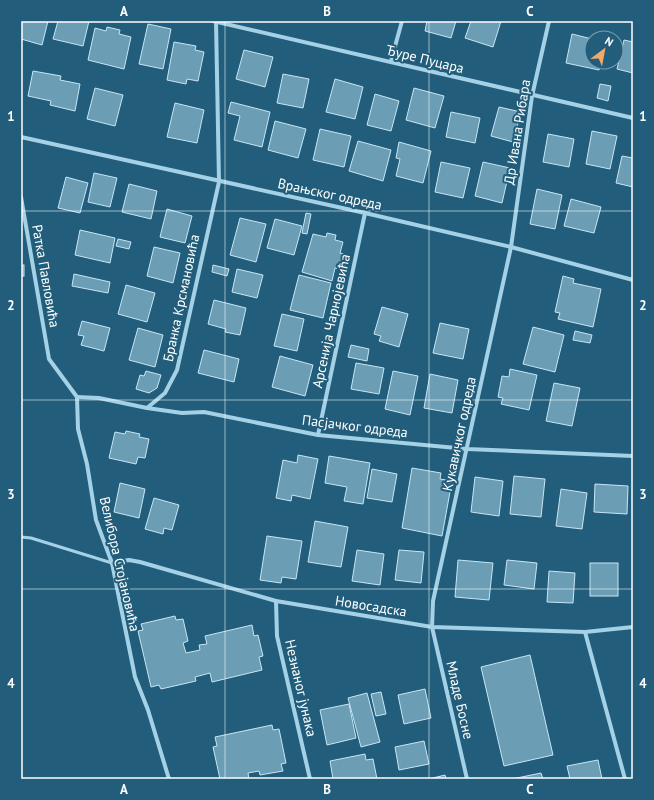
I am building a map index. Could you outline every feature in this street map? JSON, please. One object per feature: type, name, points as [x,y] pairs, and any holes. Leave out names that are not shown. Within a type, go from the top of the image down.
[{"type":"street","name":"Ђуре Пуцара","points":[[215,21],[391,61],[532,96],[633,118]]},
{"type":"street","name":"Бранка Крсмановића","points":[[147,408],[165,393],[177,370],[219,182],[215,21]]},
{"type":"street","points":[[391,61],[402,21]]},
{"type":"street","name":"Др Ивана Рибара","points":[[511,247],[532,96],[549,21]]},
{"type":"street","name":"Врањског одреда","points":[[21,138],[366,213],[511,247],[633,280]]},
{"type":"street","name":"Ратка Павловића","points":[[21,197],[49,359],[77,396]]},
{"type":"street","name":"Арсенија Чарнојевића","points":[[318,435],[366,213]]},
{"type":"street","name":"Кукавичког одреда","points":[[432,627],[433,601],[511,247]]},
{"type":"street","name":"Пасјачког одреда","points":[[77,396],[99,398],[147,408],[182,413],[204,412],[318,435],[467,449],[633,456]]},
{"type":"street","name":"Велибора Стојановића","points":[[77,396],[78,429],[88,464],[96,520],[112,563],[135,677],[148,710],[169,779]]},
{"type":"street","name":"Новосадска","points":[[112,563],[129,560],[140,562],[276,601],[432,627],[585,632],[633,627]]},
{"type":"street","name":"Незнаног јунака","points":[[276,601],[277,636],[310,779]]},
{"type":"street","name":"Младе Босне","points":[[432,627],[467,779]]},
{"type":"street","points":[[585,632],[625,779]]},
{"type":"lane","points":[[21,537],[31,538],[112,563]]},
{"type":"building","points":[[21,21],[48,21],[42,45],[21,39]]},
{"type":"building","points":[[58,21],[89,21],[83,46],[53,39]]},
{"type":"building","points":[[427,21],[456,21],[451,38],[425,31]]},
{"type":"building","points":[[471,21],[501,21],[493,47],[465,38]]},
{"type":"building","points":[[148,24],[171,29],[163,69],[139,64]]},
{"type":"building","points":[[107,27],[120,30],[119,34],[131,37],[124,69],[88,60],[95,28],[106,31]]},
{"type":"building","points":[[572,34],[584,37],[584,67],[566,63]]},
{"type":"building","points":[[624,40],[633,42],[633,73],[621,70],[624,70]]},
{"type":"building","points":[[174,42],[196,46],[195,50],[204,52],[198,81],[187,79],[186,84],[167,80]]},
{"type":"building","points":[[244,50],[273,57],[265,87],[236,79]]},
{"type":"building","points":[[33,71],[61,76],[60,80],[80,84],[75,111],[50,105],[51,101],[28,96]]},
{"type":"building","points":[[283,74],[309,79],[303,108],[277,103]]},
{"type":"building","points":[[335,79],[363,87],[355,119],[326,112]]},
{"type":"building","points":[[600,84],[611,86],[608,101],[597,98]]},
{"type":"building","points":[[95,88],[123,95],[115,126],[87,119]]},
{"type":"building","points":[[414,88],[444,96],[435,128],[406,120]]},
{"type":"building","points":[[375,94],[399,101],[391,131],[367,125]]},
{"type":"building","points":[[231,102],[270,112],[262,147],[234,140],[240,116],[228,113]]},
{"type":"building","points":[[175,103],[204,110],[197,143],[167,137]]},
{"type":"building","points":[[499,107],[521,112],[513,142],[491,136]]},
{"type":"building","points":[[451,112],[480,118],[475,143],[446,137]]},
{"type":"building","points":[[275,121],[306,129],[298,158],[268,150]]},
{"type":"building","points":[[320,129],[351,136],[344,167],[313,160]]},
{"type":"building","points":[[592,131],[617,136],[610,169],[586,164]]},
{"type":"building","points":[[548,134],[574,139],[569,167],[543,162]]},
{"type":"building","points":[[358,141],[391,150],[383,181],[349,171]]},
{"type":"building","points":[[399,142],[431,151],[423,183],[396,176],[400,159],[396,158]]},
{"type":"building","points":[[622,156],[633,158],[633,187],[616,183]]},
{"type":"building","points":[[441,162],[470,168],[463,198],[435,192]]},
{"type":"building","points":[[483,162],[510,168],[502,203],[475,196]]},
{"type":"building","points":[[94,173],[117,178],[110,207],[88,202]]},
{"type":"building","points":[[66,177],[88,183],[80,213],[58,208]]},
{"type":"building","points":[[129,184],[157,191],[151,219],[122,212]]},
{"type":"building","points":[[537,189],[562,195],[555,229],[530,224]]},
{"type":"building","points":[[571,199],[601,207],[594,233],[564,226]]},
{"type":"building","points":[[167,209],[192,216],[185,243],[160,237]]},
{"type":"building","points":[[306,213],[311,214],[307,234],[302,233]]},
{"type":"building","points":[[240,218],[266,224],[256,262],[230,255]]},
{"type":"building","points":[[275,219],[302,226],[294,255],[267,248]]},
{"type":"building","points":[[80,230],[115,238],[110,263],[75,255]]},
{"type":"building","points":[[327,233],[336,235],[335,240],[343,242],[340,253],[344,254],[340,269],[335,268],[332,281],[302,272],[313,234],[326,237]]},
{"type":"building","points":[[118,239],[131,242],[129,249],[116,246]]},
{"type":"building","points":[[154,247],[180,253],[173,283],[147,276]]},
{"type":"building","points":[[21,265],[24,265],[24,276],[21,276]]},
{"type":"building","points":[[213,265],[229,269],[227,276],[212,272]]},
{"type":"building","points":[[237,269],[263,275],[257,298],[232,292]]},
{"type":"building","points":[[74,274],[110,282],[108,293],[72,286]]},
{"type":"building","points":[[299,275],[331,283],[323,318],[290,310]]},
{"type":"building","points":[[563,276],[574,279],[573,283],[601,289],[593,327],[558,319],[560,313],[555,312]]},
{"type":"building","points":[[126,285],[155,293],[147,322],[118,314]]},
{"type":"building","points":[[214,300],[246,308],[240,335],[225,332],[226,329],[208,324]]},
{"type":"building","points":[[382,307],[408,314],[399,347],[379,341],[381,336],[374,334]]},
{"type":"building","points":[[282,314],[304,319],[297,351],[274,346]]},
{"type":"building","points":[[82,321],[110,328],[104,351],[81,345],[84,336],[78,335]]},
{"type":"building","points":[[440,323],[469,329],[463,359],[433,353]]},
{"type":"building","points":[[533,327],[564,335],[555,372],[523,364]]},
{"type":"building","points":[[138,328],[163,335],[155,367],[129,360]]},
{"type":"building","points":[[575,331],[592,335],[590,343],[573,340]]},
{"type":"building","points":[[351,345],[369,349],[367,361],[348,357]]},
{"type":"building","points":[[204,350],[239,359],[234,382],[198,373]]},
{"type":"building","points":[[280,356],[313,365],[305,396],[272,387]]},
{"type":"building","points":[[356,363],[384,368],[379,394],[351,389]]},
{"type":"building","points":[[510,369],[537,375],[529,410],[501,404],[503,398],[498,397],[502,376],[509,377]]},
{"type":"building","points":[[146,371],[161,375],[157,388],[149,393],[136,389],[140,375],[144,376]]},
{"type":"building","points":[[393,371],[418,376],[410,415],[385,409]]},
{"type":"building","points":[[430,374],[458,380],[452,413],[424,408]]},
{"type":"building","points":[[554,383],[580,388],[572,426],[546,421]]},
{"type":"building","points":[[126,431],[140,434],[139,437],[149,439],[145,458],[138,457],[136,464],[109,458],[115,432],[125,434]]},
{"type":"building","points":[[298,455],[318,459],[310,499],[292,495],[291,501],[276,498],[283,460],[297,463]]},
{"type":"building","points":[[329,456],[370,463],[363,504],[344,501],[347,487],[325,483]]},
{"type":"building","points":[[412,468],[441,473],[440,479],[452,481],[442,536],[402,528]]},
{"type":"building","points":[[372,469],[397,474],[392,502],[367,498]]},
{"type":"building","points":[[514,476],[545,479],[541,517],[510,514]]},
{"type":"building","points":[[475,477],[503,481],[499,516],[471,512]]},
{"type":"building","points":[[120,483],[145,489],[139,518],[114,512]]},
{"type":"building","points":[[595,484],[628,486],[627,514],[594,512]]},
{"type":"building","points":[[561,489],[587,493],[582,529],[556,526]]},
{"type":"building","points":[[154,498],[179,505],[172,530],[164,528],[163,534],[145,529]]},
{"type":"building","points":[[315,521],[348,527],[341,567],[308,562]]},
{"type":"building","points":[[267,536],[302,541],[296,579],[282,577],[281,583],[260,580]]},
{"type":"building","points":[[357,550],[384,554],[380,585],[352,581]]},
{"type":"building","points":[[399,550],[424,552],[421,583],[395,580]]},
{"type":"building","points":[[458,560],[493,563],[489,600],[455,597]]},
{"type":"building","points":[[507,560],[537,563],[534,589],[504,585]]},
{"type":"building","points":[[590,563],[618,563],[618,596],[590,596]]},
{"type":"building","points":[[549,571],[575,573],[573,603],[547,602]]},
{"type":"building","points":[[175,616],[176,620],[183,619],[188,641],[183,643],[186,653],[200,650],[199,645],[207,644],[205,636],[252,625],[254,636],[258,635],[263,656],[259,657],[262,670],[212,682],[210,673],[195,677],[196,681],[161,689],[159,685],[151,687],[138,631],[143,630],[141,624]]},
{"type":"building","points":[[530,655],[553,755],[504,766],[481,667]]},
{"type":"building","points":[[425,689],[431,718],[404,724],[398,695]]},
{"type":"building","points":[[381,692],[386,714],[376,716],[371,694]]},
{"type":"building","points":[[367,693],[380,742],[361,747],[348,698]]},
{"type":"building","points":[[349,704],[356,738],[327,745],[320,710]]},
{"type":"building","points":[[272,725],[273,730],[279,729],[286,763],[281,764],[283,771],[260,775],[259,771],[248,773],[249,779],[220,779],[213,747],[217,746],[215,737]]},
{"type":"building","points":[[424,741],[429,764],[399,770],[395,747]]},
{"type":"building","points":[[365,754],[366,760],[373,759],[377,779],[333,779],[330,761]]},
{"type":"building","points":[[598,760],[602,779],[570,779],[567,766]]},
{"type":"building","points":[[541,773],[543,779],[512,779]]},
{"type":"building","points":[[445,775],[446,779],[429,779]]}]
